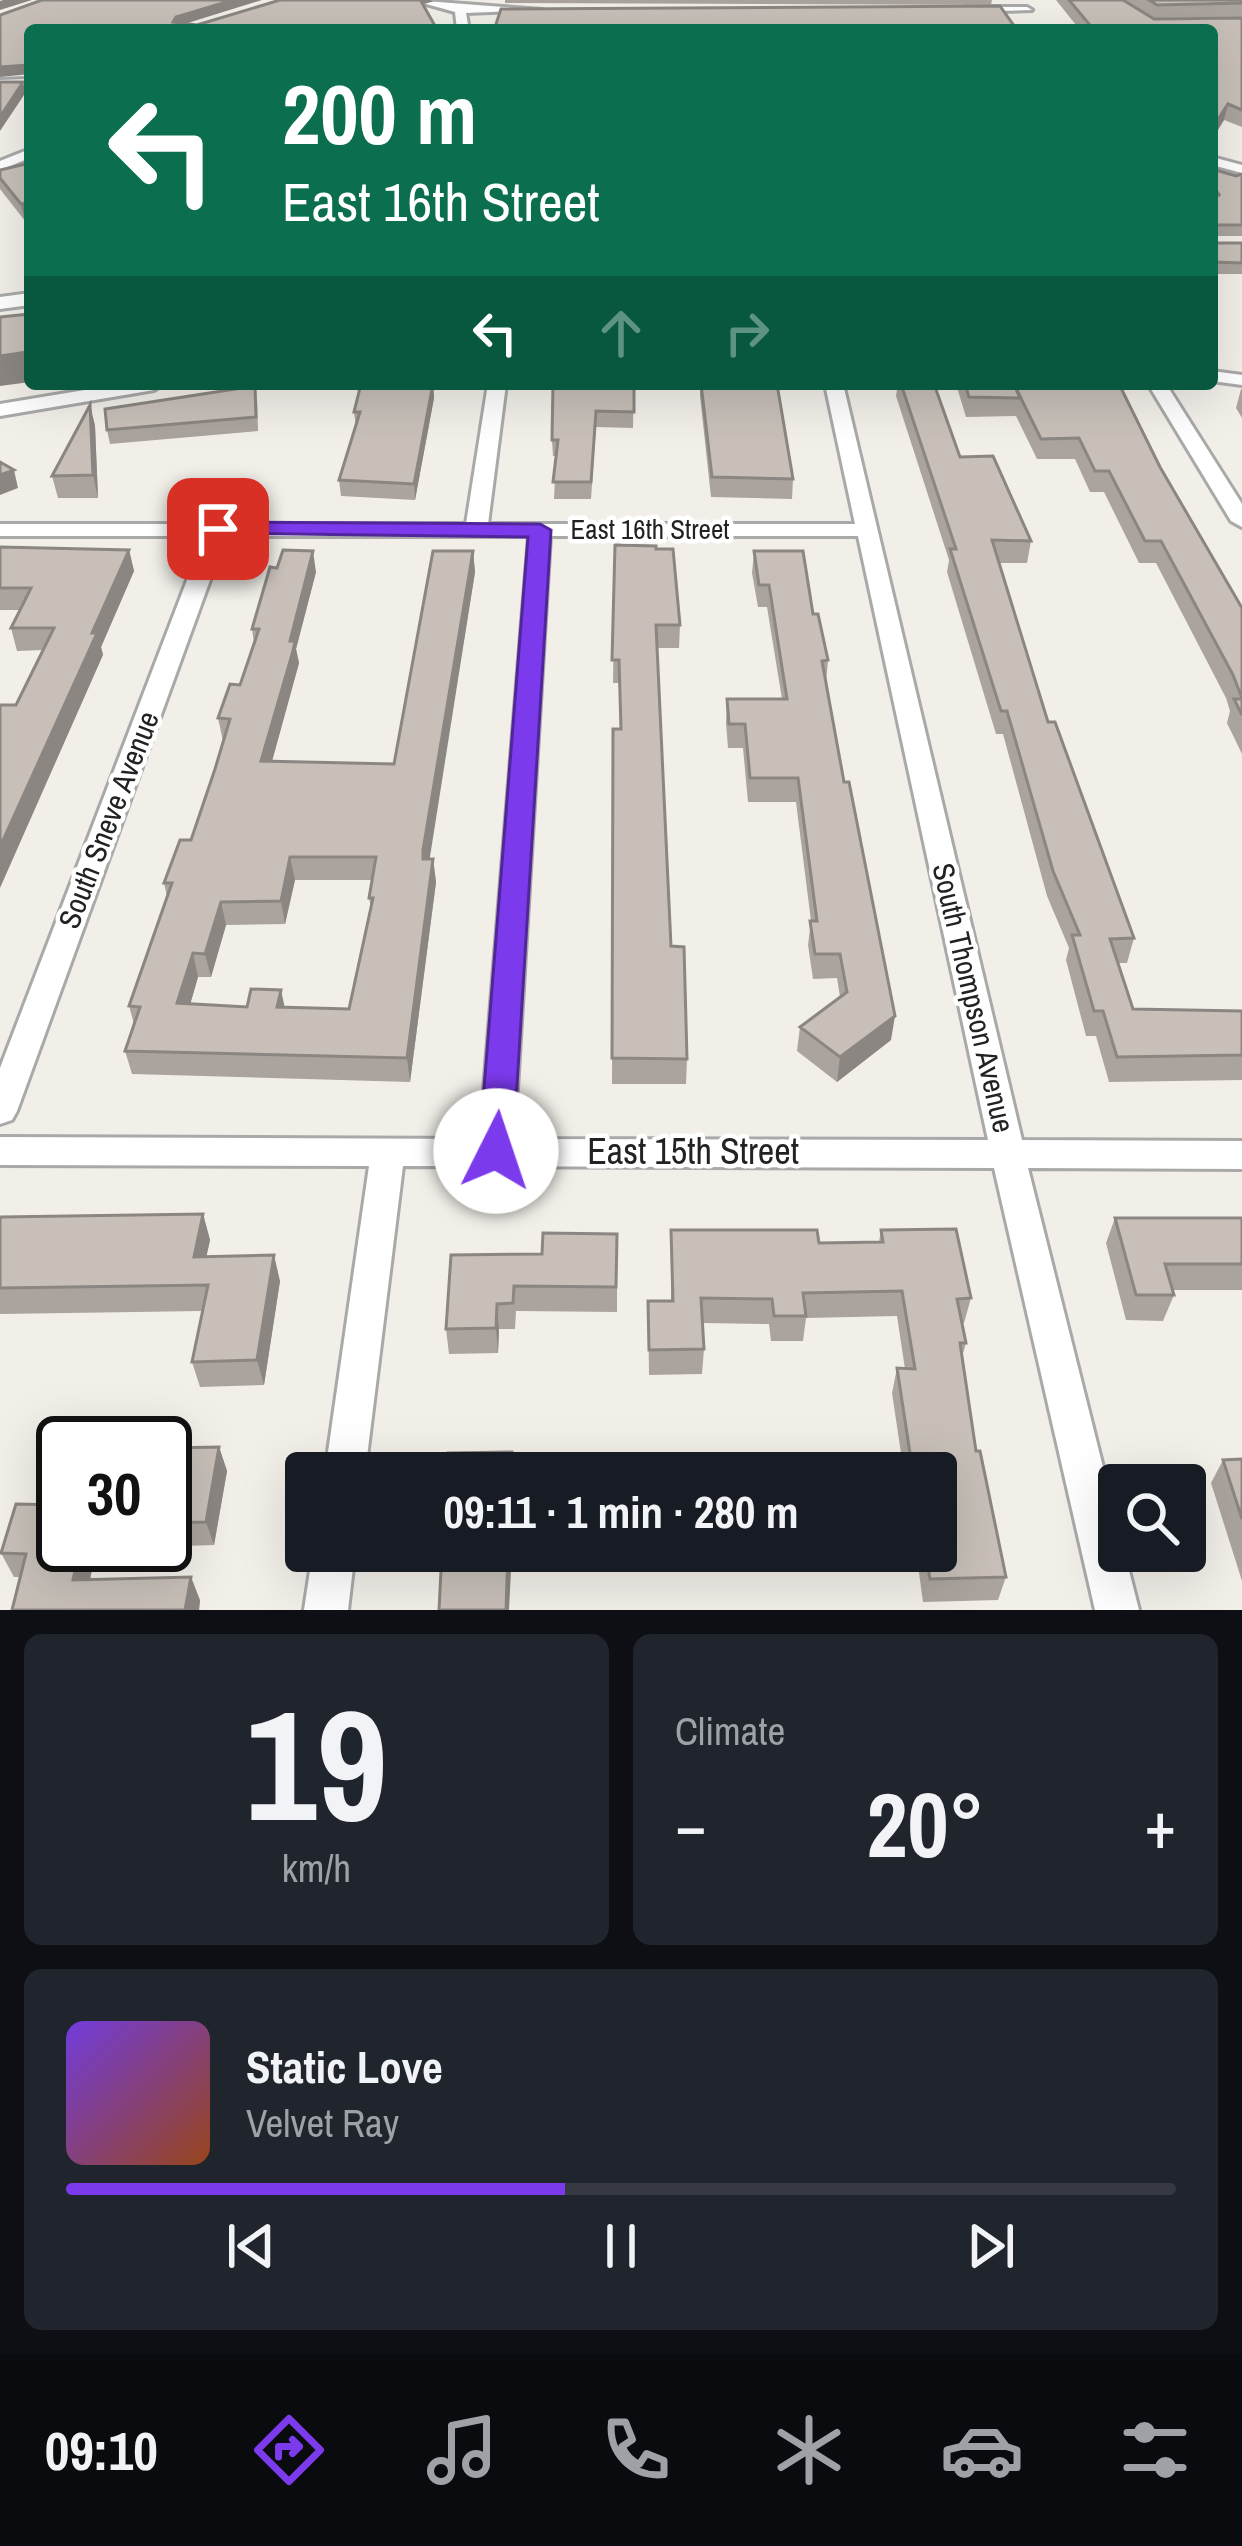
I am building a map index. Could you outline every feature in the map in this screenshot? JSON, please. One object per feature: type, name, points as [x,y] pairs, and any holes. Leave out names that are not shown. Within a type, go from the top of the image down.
[{"type":"street","points":[[417,0],[460,10],[555,10]]},
{"type":"street","points":[[460,10],[463,24]]},
{"type":"street","points":[[956,10],[1027,10]]},
{"type":"street","points":[[0,410],[118,390]]},
{"type":"street","points":[[476,530],[496,390]]},
{"type":"street","name":"South Thompson Avenue","points":[[835,390],[1007,1151],[1117,1610]]},
{"type":"street","points":[[1160,390],[1242,521]]},
{"type":"street","name":"South Sneve Avenue","points":[[0,1111],[218,529]]},
{"type":"street","name":"East 16th Street","points":[[0,530],[868,530]]},
{"type":"street","points":[[496,1151],[540,530]]},
{"type":"street","name":"East 15th Street","points":[[0,1151],[1242,1155]]},
{"type":"street","points":[[348,1452],[388,1152]]},
{"type":"street","points":[[326,1610],[331,1572]]},
{"type":"building","points":[[42,0],[233,0],[176,17],[173,22],[189,24],[24,24],[24,65],[0,67],[0,15]]},
{"type":"building","points":[[280,0],[429,1],[422,3],[434,24],[200,24]]},
{"type":"building","points":[[1069,0],[1123,0],[1154,19],[1242,18],[1242,110],[1228,104],[1218,120],[1218,24],[1089,24]]},
{"type":"building","points":[[1149,0],[1242,0],[1242,3],[1157,5]]},
{"type":"building","points":[[1000,6],[1013,24],[496,24],[501,9]]},
{"type":"building","points":[[0,82],[23,82],[0,117]]},
{"type":"building","points":[[24,164],[24,203],[0,178],[0,170]]},
{"type":"building","points":[[1218,171],[1242,174],[1242,225],[1218,225]]},
{"type":"building","points":[[1218,243],[1242,243],[1242,263],[1218,262]]},
{"type":"building","points":[[24,315],[24,352],[0,356],[0,317]]},
{"type":"building","points":[[255,390],[256,417],[107,430],[105,409]]},
{"type":"building","points":[[360,390],[432,390],[414,484],[339,480],[360,412],[354,412]]},
{"type":"building","points":[[553,390],[634,390],[634,412],[596,411],[591,482],[553,482],[558,440],[552,440]]},
{"type":"building","points":[[702,390],[778,390],[793,479],[712,477]]},
{"type":"building","points":[[903,390],[936,390],[960,457],[993,456],[1031,541],[992,540],[1048,722],[1055,722],[1134,938],[1110,939],[1133,1009],[1242,1011],[1242,1055],[1117,1057],[1103,1011],[1094,1011],[1072,935],[1080,935],[1053,871],[1007,711],[1001,711],[950,549],[956,549]]},
{"type":"building","points":[[967,390],[1017,390],[1020,398],[969,397]]},
{"type":"building","points":[[1017,390],[1122,390],[1160,467],[1242,608],[1242,698],[1161,541],[1145,541],[1109,471],[1095,471],[1079,438],[1041,439]]},
{"type":"building","points":[[90,405],[93,475],[52,476]]},
{"type":"building","points":[[0,462],[14,470],[0,475]]},
{"type":"building","points":[[615,545],[673,549],[680,625],[656,625],[671,946],[684,947],[687,1059],[612,1058],[613,729],[621,729],[619,660],[612,660]]},
{"type":"building","points":[[0,547],[129,550],[92,633],[97,633],[0,847],[0,705],[16,705],[54,628],[11,628],[31,588],[0,588]]},
{"type":"building","points":[[283,550],[313,551],[290,641],[295,641],[293,651],[261,761],[394,764],[433,551],[473,551],[423,850],[423,859],[433,859],[407,1058],[125,1051],[140,1007],[129,1006],[172,883],[164,883],[180,840],[191,840],[230,719],[218,718],[230,684],[240,685],[259,629],[252,629],[270,567],[277,568]],"holes":[[[290,857],[376,857],[369,898],[373,898],[349,1009],[277,1007],[281,990],[251,989],[247,1007],[177,1003],[193,953],[205,954],[221,902],[281,901]]]},
{"type":"building","points":[[754,551],[803,551],[813,614],[818,614],[828,660],[822,661],[844,782],[849,782],[895,1016],[840,1057],[800,1027],[847,992],[840,954],[815,954],[810,921],[817,921],[798,778],[750,778],[745,724],[729,724],[727,699],[787,699],[769,585],[759,585]]},
{"type":"building","points":[[203,1214],[194,1257],[274,1255],[257,1360],[192,1362],[208,1285],[0,1288],[0,1217]]},
{"type":"building","points":[[1115,1218],[1242,1218],[1242,1264],[1165,1264],[1174,1295],[1136,1295]]},
{"type":"building","points":[[956,1229],[971,1298],[957,1299],[966,1343],[960,1343],[976,1451],[980,1451],[1006,1577],[930,1579],[929,1572],[957,1572],[957,1452],[910,1452],[897,1368],[915,1369],[902,1291],[803,1293],[806,1316],[774,1316],[772,1299],[701,1298],[704,1349],[649,1350],[648,1301],[673,1301],[671,1230],[817,1230],[819,1243],[883,1242],[881,1230]]},
{"type":"building","points":[[543,1233],[617,1234],[616,1287],[514,1286],[513,1303],[497,1304],[496,1328],[446,1329],[451,1255],[542,1254]]},
{"type":"building","points":[[219,1447],[206,1522],[192,1522],[192,1448]]},
{"type":"building","points":[[1242,1459],[1242,1519],[1223,1460]]},
{"type":"building","points":[[16,1504],[36,1504],[36,1572],[75,1572],[73,1580],[191,1577],[185,1610],[12,1610],[26,1554],[1,1553]]},
{"type":"building","points":[[441,1572],[507,1572],[506,1610],[439,1610]]},
{"type":"route","points":[[218,529],[540,530],[496,1151]]}]
